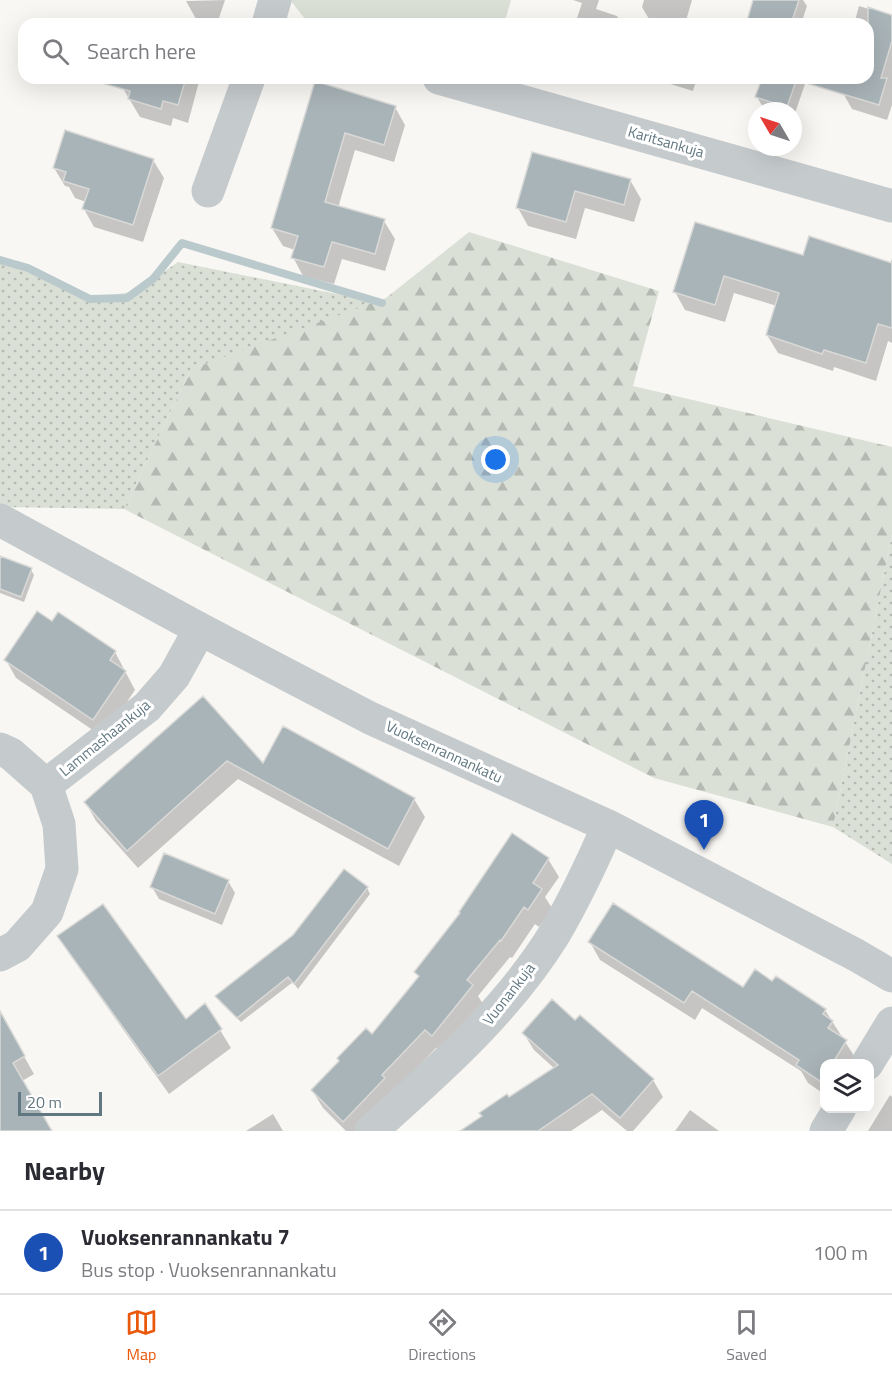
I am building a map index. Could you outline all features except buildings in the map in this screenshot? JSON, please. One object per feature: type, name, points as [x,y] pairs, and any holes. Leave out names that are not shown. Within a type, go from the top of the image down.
[{"type":"street","points":[[270,18],[275,0]]},
{"type":"street","points":[[208,191],[247,84]]},
{"type":"street","name":"Karitsankuja","points":[[460,84],[892,206]]},
{"type":"street","name":"Vuoksenrannankatu","points":[[0,520],[370,718],[608,826],[892,976]]},
{"type":"street","name":"Lammashaankuja","points":[[46,785],[147,707],[174,676],[200,629]]},
{"type":"street","name":"Lammashaankuja","points":[[0,749],[11,754],[46,785],[59,824],[62,869],[47,912],[17,946],[0,955]]},
{"type":"street","name":"Vuonankuja","points":[[371,1131],[481,1029],[517,987],[554,934],[585,879],[608,826]]},
{"type":"street","points":[[870,1059],[892,1023]]},
{"type":"street","points":[[826,1131],[837,1113]]},
{"type":"green space","points":[[290,0],[511,0],[506,18],[304,18]]},
{"type":"green space","points":[[469,232],[659,291],[633,386],[892,447],[892,534],[833,827],[654,778],[124,509],[191,369],[386,298]]},
{"type":"green space","points":[[0,256],[90,299],[136,291],[178,262],[382,303],[191,369],[124,509],[0,507]]},
{"type":"green space","points":[[892,534],[892,864],[833,827]]},
{"type":"waterway","points":[[0,260],[28,268],[90,299],[127,298],[153,279],[182,243],[382,303]]},
{"type":"place","name":"Vuoksenrannankatu 7","points":[[704,850]]}]
